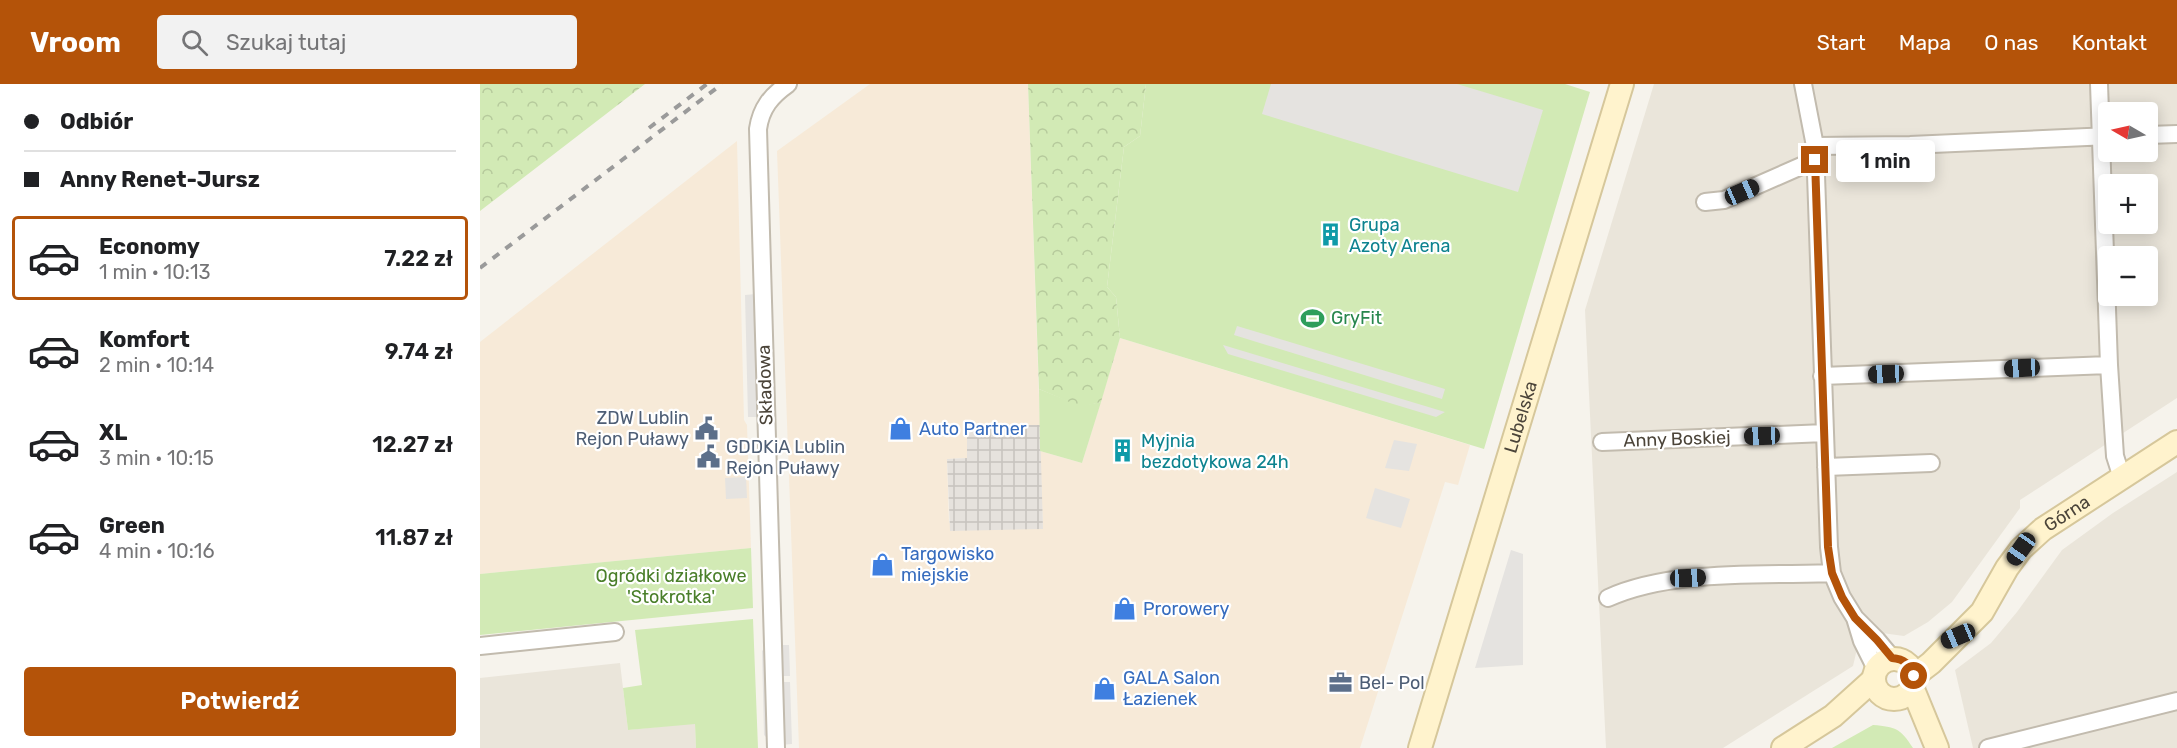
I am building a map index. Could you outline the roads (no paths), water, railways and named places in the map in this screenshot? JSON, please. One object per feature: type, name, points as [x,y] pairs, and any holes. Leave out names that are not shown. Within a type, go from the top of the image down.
[{"type":"main road","name":"Lubelska","points":[[1420,748],[1622,84]]},
{"type":"main road","name":"Górna","points":[[1783,748],[1893,678],[1931,663],[1982,612],[2021,549],[2043,530],[2177,442]]},
{"type":"main road","points":[[1893,678],[1936,748]]},
{"type":"street","name":"Składowa","points":[[776,748],[758,129],[759,119],[768,100],[788,84]]},
{"type":"street","points":[[1803,84],[1815,153],[1828,547],[1832,573],[1842,597],[1855,618],[1877,640],[1893,678]]},
{"type":"street","points":[[2099,84],[2101,102]]},
{"type":"street","points":[[2158,135],[2177,134]]},
{"type":"street","points":[[1705,202],[1724,200],[1815,153],[1910,145],[2098,136]]},
{"type":"street","points":[[2105,162],[2109,365],[2115,456],[2122,478]]},
{"type":"street","points":[[1822,376],[2109,365]]},
{"type":"street","name":"Anny Boskiej","points":[[1602,442],[1825,434]]},
{"type":"street","points":[[1826,467],[1931,463]]},
{"type":"street","points":[[1608,598],[1652,583],[1688,578],[1832,573]]},
{"type":"street","points":[[480,646],[615,632]]},
{"type":"street","points":[[1988,748],[2177,701]]},
{"type":"railway","points":[[649,128],[707,84]]},
{"type":"railway","points":[[480,268],[722,84]]},
{"type":"place","name":"Grupa Azoty Arena","points":[[1331,235]]},
{"type":"place","name":"GryFit","points":[[1313,318]]},
{"type":"place","name":"ZDW Lublin Rejon Puławy","points":[[707,428]]},
{"type":"place","name":"Auto Partner","points":[[901,429]]},
{"type":"place","name":"Myjnia bezdotykowa 24h","points":[[1123,451]]},
{"type":"place","name":"GDDKiA Lublin Rejon Puławy","points":[[708,457]]},
{"type":"place","name":"Targowisko miejskie","points":[[883,564]]},
{"type":"place","name":"Prorowery","points":[[1125,609]]},
{"type":"place","name":"Bel- Pol","points":[[1341,683]]},
{"type":"place","name":"GALA Salon Łazienek","points":[[1105,688]]},
{"type":"park label","name":"Ogródki działkowe 'Stokrotka'","points":[[671,586]]}]
